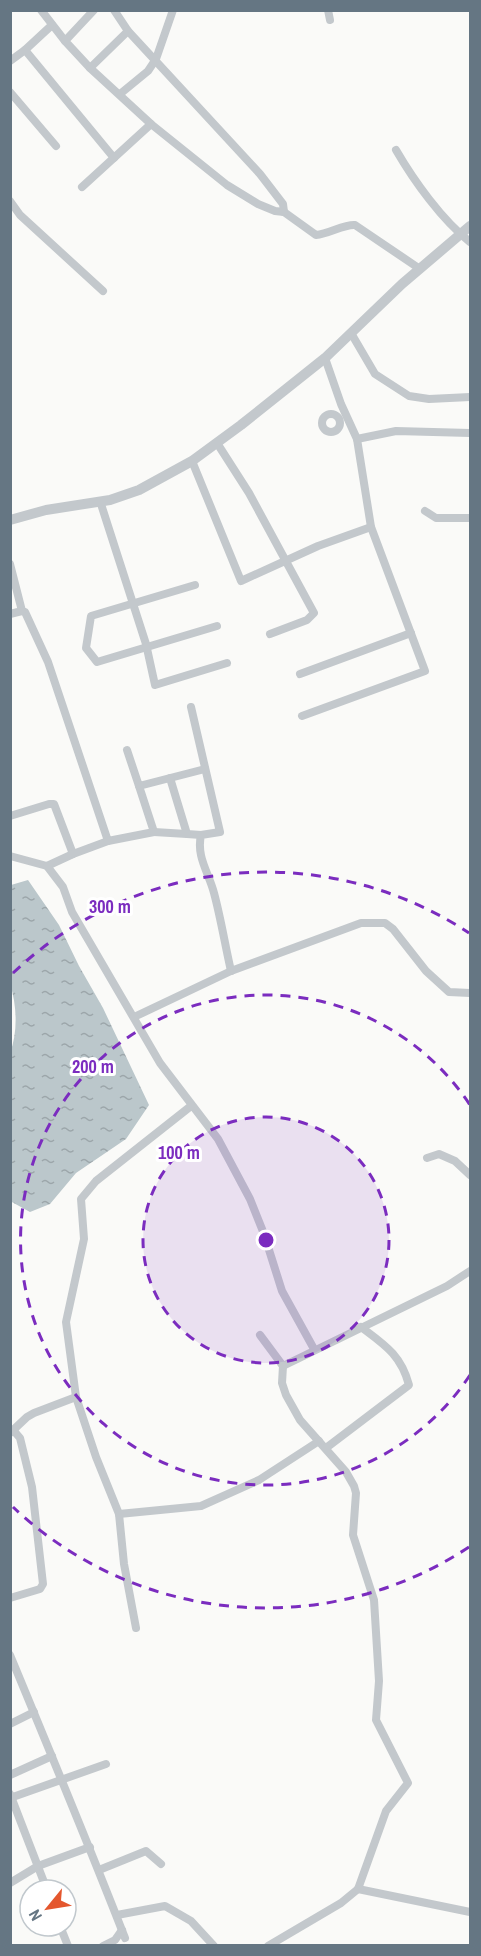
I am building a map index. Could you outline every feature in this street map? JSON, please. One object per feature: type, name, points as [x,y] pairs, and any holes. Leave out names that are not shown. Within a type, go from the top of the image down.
[{"type":"street","points":[[41,10],[90,68],[151,124],[227,185],[258,204],[275,212],[284,212],[316,235],[328,234],[350,224],[355,225],[420,269]]},
{"type":"street","points":[[65,41],[94,10]]},
{"type":"street","points":[[114,10],[128,31],[260,174],[283,204],[284,212]]},
{"type":"street","points":[[120,94],[148,71],[156,59],[172,10]]},
{"type":"street","points":[[328,10],[330,20]]},
{"type":"street","points":[[10,61],[52,25]]},
{"type":"street","points":[[90,68],[128,31]]},
{"type":"street","points":[[25,50],[114,158]]},
{"type":"street","points":[[10,92],[56,146]]},
{"type":"street","points":[[82,187],[151,124]]},
{"type":"street","points":[[396,150],[412,177],[460,234],[471,242]]},
{"type":"street","points":[[10,201],[20,215],[103,291]]},
{"type":"street","points":[[10,520],[46,510],[100,501],[139,490],[192,461],[325,358],[420,269],[471,226]]},
{"type":"street","points":[[351,333],[375,374],[409,396],[429,399],[471,397]]},
{"type":"street","points":[[302,716],[425,671],[372,527],[357,439],[341,404],[325,358]]},
{"type":"street","points":[[357,439],[396,431],[471,433]]},
{"type":"street","points":[[217,443],[249,493],[314,613],[307,620],[270,634]]},
{"type":"street","points":[[192,461],[242,581],[318,546],[372,527]]},
{"type":"street","points":[[100,501],[147,648],[155,676],[155,685],[227,663]]},
{"type":"street","points":[[425,512],[436,518],[471,518]]},
{"type":"street","points":[[11,568],[22,611]]},
{"type":"street","points":[[195,585],[90,616],[86,648],[97,662],[217,626]]},
{"type":"street","points":[[10,614],[26,612],[48,662],[108,841]]},
{"type":"street","points":[[300,674],[411,633]]},
{"type":"street","points":[[47,866],[108,841],[154,832],[201,836],[220,832],[191,707]]},
{"type":"street","points":[[127,750],[154,832]]},
{"type":"street","points":[[139,786],[205,769]]},
{"type":"street","points":[[170,778],[187,834]]},
{"type":"street","points":[[10,816],[54,804],[73,854]]},
{"type":"street","points":[[201,836],[199,844],[202,862],[214,891],[231,971]]},
{"type":"street","points":[[10,856],[47,866],[63,887],[72,912],[160,1063],[218,1140],[250,1199],[282,1291],[314,1349]]},
{"type":"street","points":[[134,1017],[231,971],[361,923],[385,923],[393,929],[426,971],[449,992],[471,993]]},
{"type":"street","points":[[136,1628],[124,1564],[119,1514],[76,1396],[66,1322],[84,1239],[81,1199],[96,1181],[191,1106]]},
{"type":"street","points":[[428,1158],[439,1154],[447,1157],[471,1175]]},
{"type":"street","points":[[283,1366],[447,1286],[471,1271]]},
{"type":"street","points":[[326,1448],[409,1385],[398,1358],[391,1349],[361,1328]]},
{"type":"street","points":[[260,1335],[283,1366],[282,1383],[300,1420],[346,1472],[356,1493],[353,1535],[374,1600],[380,1681],[376,1720],[408,1783],[386,1810],[358,1889],[341,1903],[268,1946]]},
{"type":"street","points":[[10,1598],[40,1589],[43,1584],[32,1487],[20,1438],[12,1432],[34,1413],[76,1396]]},
{"type":"street","points":[[119,1514],[201,1506],[259,1480],[319,1441]]},
{"type":"street","points":[[10,1655],[124,1934],[103,1946]]},
{"type":"street","points":[[10,1724],[34,1712]]},
{"type":"street","points":[[10,1775],[52,1756]]},
{"type":"street","points":[[42,1878],[11,1797],[106,1764]]},
{"type":"street","points":[[10,1883],[38,1866],[90,1847]]},
{"type":"street","points":[[99,1870],[146,1851],[160,1864]]},
{"type":"street","points":[[358,1889],[471,1912]]},
{"type":"street","points":[[117,1915],[165,1906],[191,1921],[214,1946]]},
{"type":"water","points":[[28,880],[59,925],[103,1008],[149,1105],[126,1139],[76,1173],[50,1204],[30,1212],[10,1201],[10,1053],[16,1018],[10,984],[11,885]]}]
